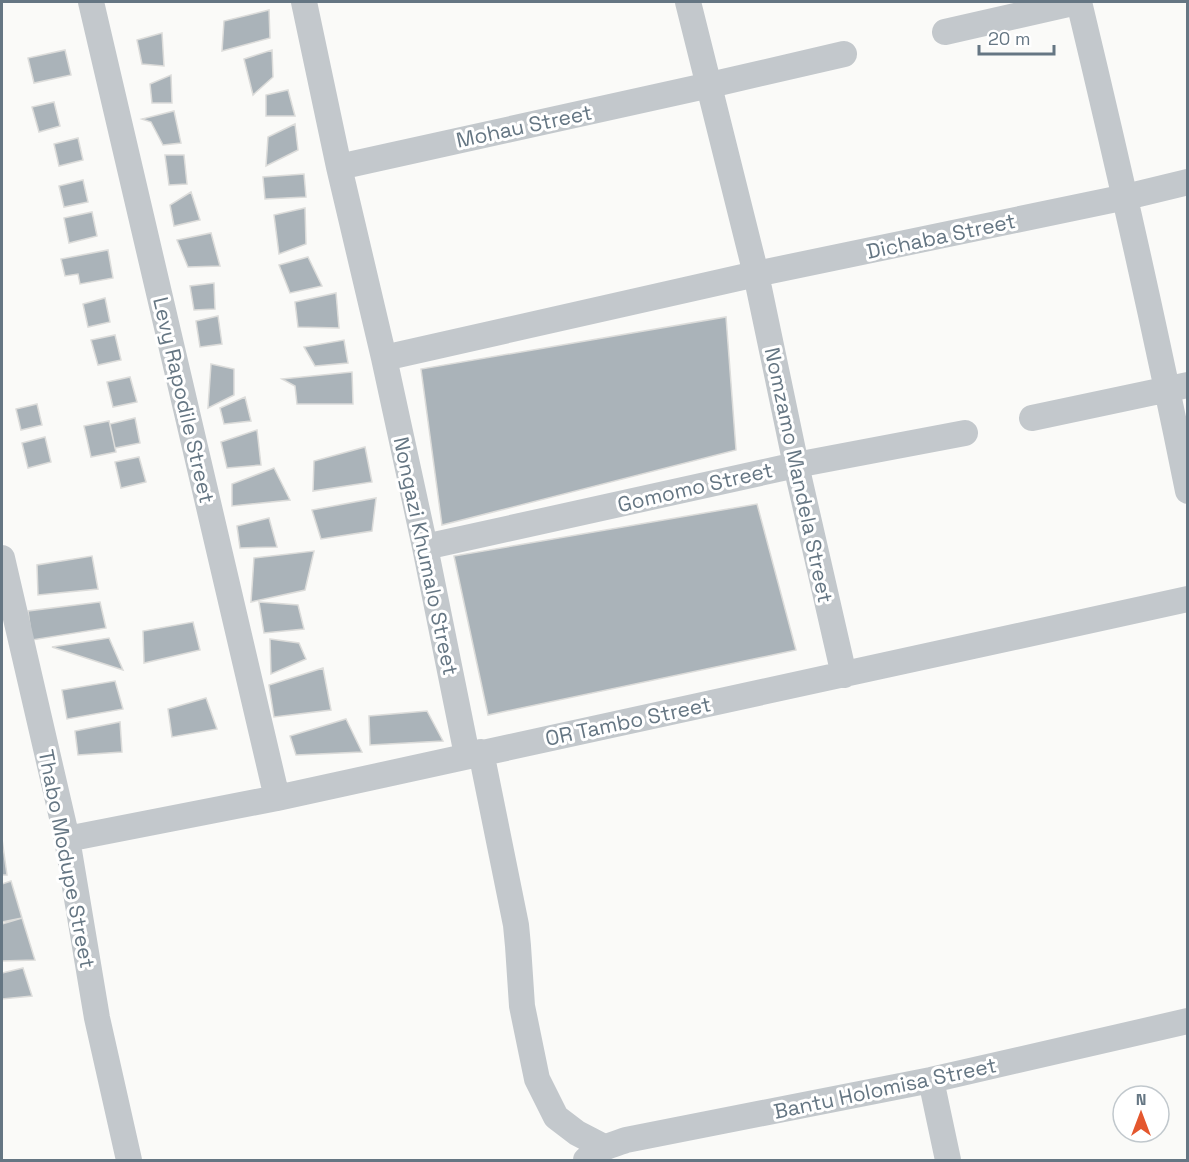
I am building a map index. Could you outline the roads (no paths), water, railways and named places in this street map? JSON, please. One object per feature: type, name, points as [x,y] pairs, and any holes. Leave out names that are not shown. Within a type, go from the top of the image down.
[{"type":"street","name":"Levy Rapodile Street","points":[[91,2],[276,798]]},
{"type":"street","name":"Nongazi Khumalo Street","points":[[304,2],[425,547],[516,925],[522,1006],[537,1079],[556,1117],[578,1133],[595,1154]]},
{"type":"street","name":"Nomzamo Mandela Street","points":[[688,2],[756,274],[796,465],[844,675]]},
{"type":"street","points":[[945,32],[1078,2],[1126,197],[1178,387],[1188,491]]},
{"type":"street","points":[[710,86],[844,54]]},
{"type":"street","name":"Mohau Street","points":[[339,167],[710,86]]},
{"type":"street","name":"Dichaba Street","points":[[756,274],[1188,182]]},
{"type":"street","points":[[384,358],[756,274]]},
{"type":"street","points":[[1032,418],[1178,387]]},
{"type":"street","name":"Gomomo Street","points":[[425,547],[796,465],[965,433]]},
{"type":"street","name":"Thabo Modupe Street","points":[[2,558],[67,839],[97,1018],[129,1161]]},
{"type":"street","name":"OR Tambo Street","points":[[67,839],[276,798],[1188,599]]},
{"type":"street","name":"Bantu Holomisa Street","points":[[595,1154],[626,1140],[931,1080],[1188,1021]]},
{"type":"street","points":[[931,1080],[948,1161]]}]
